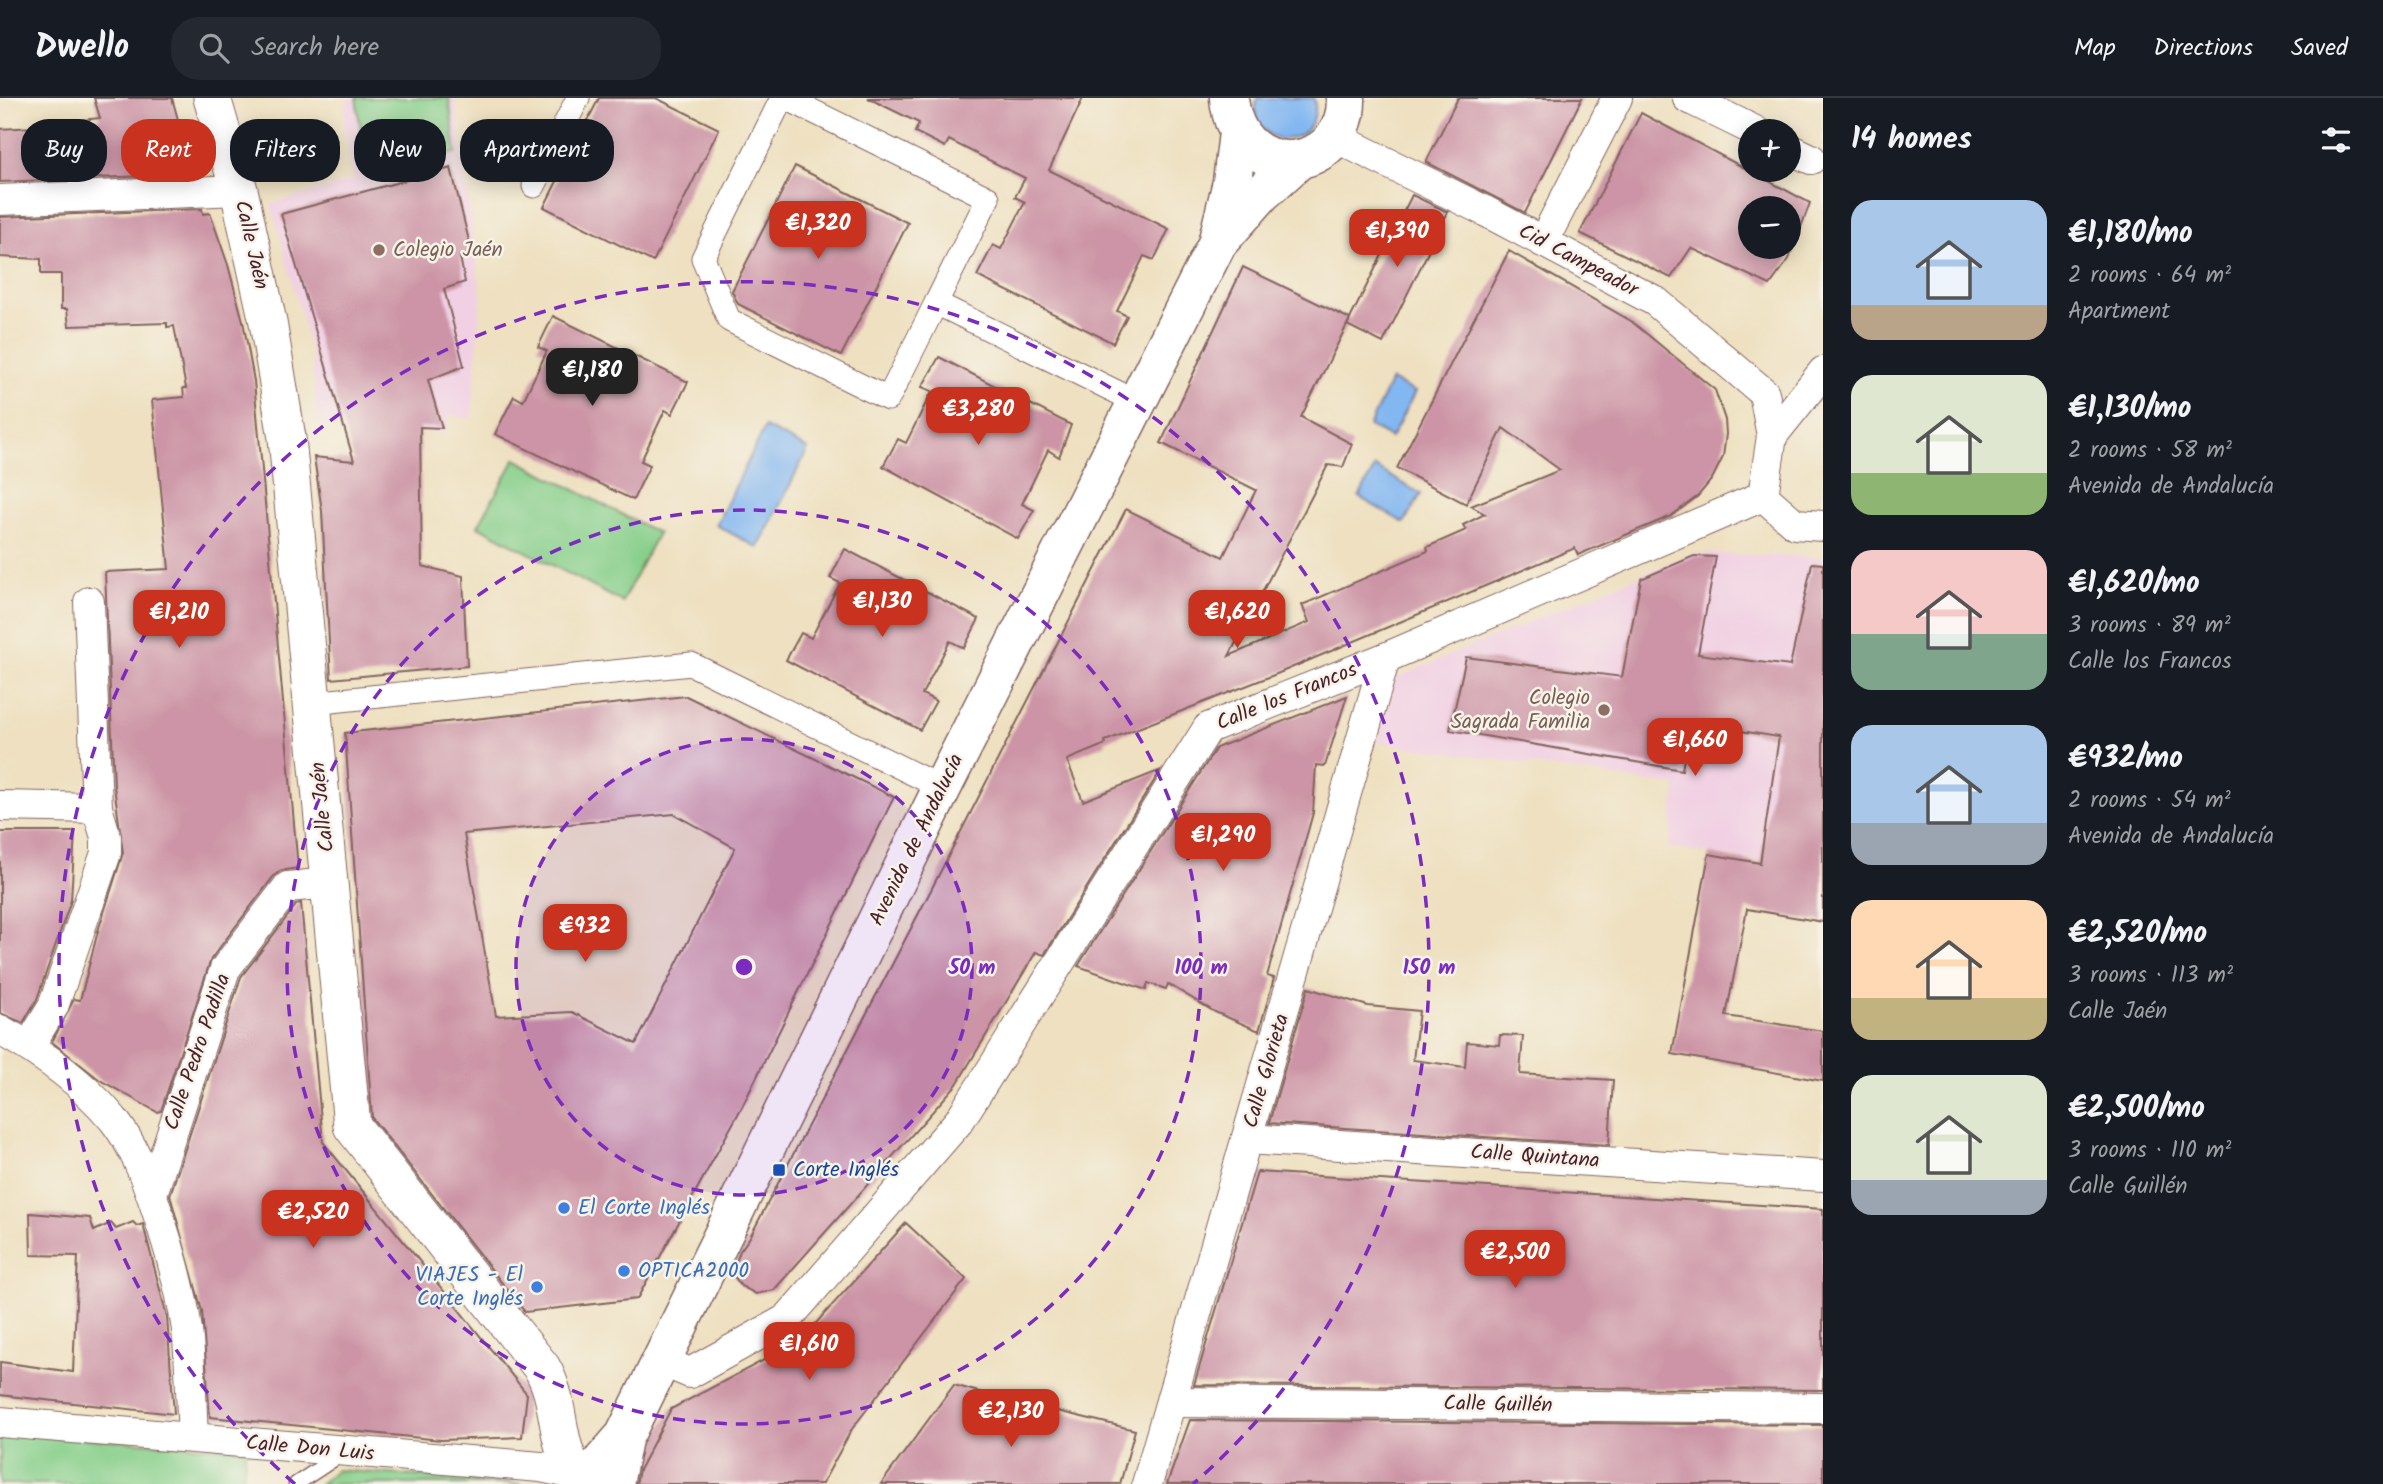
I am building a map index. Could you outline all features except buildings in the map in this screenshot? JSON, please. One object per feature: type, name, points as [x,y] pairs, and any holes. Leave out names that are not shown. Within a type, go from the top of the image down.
[{"type":"main road","points":[[1335,137],[1342,123],[1346,98]]},
{"type":"main road","points":[[1228,111],[1250,147],[1266,157],[1284,161],[1300,159]]},
{"type":"main road","name":"Avenida de Andalucía","points":[[586,1478],[623,1439],[942,788],[1217,244],[1232,182],[1228,111]]},
{"type":"main road","name":"Avenida de Andalucía","points":[[1217,244],[1262,193],[1300,159],[1321,150],[1335,137]]},
{"type":"street","name":"Calle Jaén","points":[[212,98],[239,190],[268,322],[287,438],[352,1126],[542,1368],[586,1478]]},
{"type":"street","points":[[534,186],[578,98]]},
{"type":"street","points":[[784,98],[988,198],[936,303],[888,399],[729,320],[703,258],[784,98]]},
{"type":"street","points":[[1543,242],[1617,98]]},
{"type":"street","points":[[1688,98],[1738,123]]},
{"type":"street","name":"Cid Campeador","points":[[1335,137],[1655,301],[1764,393],[1772,436]]},
{"type":"street","points":[[0,200],[239,190]]},
{"type":"street","points":[[936,303],[1137,402]]},
{"type":"street","points":[[1823,372],[1772,436],[1763,496],[1795,524],[1823,526]]},
{"type":"street","name":"Calle los Francos","points":[[661,1361],[690,1373],[787,1319],[959,1121],[1208,728],[1385,658],[1763,496]]},
{"type":"street","points":[[29,1046],[53,1007],[106,853],[106,837],[97,808],[89,602]]},
{"type":"street","name":"Calle Glorieta","points":[[1147,1484],[1173,1402],[1385,658]]},
{"type":"street","points":[[312,703],[691,664],[942,788]]},
{"type":"street","points":[[0,806],[97,808]]},
{"type":"street","name":"Calle Pedro Padilla","points":[[152,1194],[225,969],[288,887],[330,883]]},
{"type":"street","points":[[0,1030],[29,1046],[82,1088],[113,1120],[132,1147],[152,1194],[182,1298],[187,1332],[192,1437]]},
{"type":"street","name":"Calle Quintana","points":[[1247,1139],[1823,1176]]},
{"type":"street","name":"Calle Guillén","points":[[1173,1402],[1823,1408]]},
{"type":"street","name":"Calle Don Luis","points":[[0,1422],[192,1437],[344,1453],[541,1467],[586,1478]]},
{"type":"lane","points":[[296,1484],[344,1453]]},
{"type":"shaded area","name":"Colegio Jaén","points":[[347,98],[455,98],[460,136],[460,182],[466,182],[481,295],[472,419],[450,415],[445,433],[317,424],[311,352],[271,204],[354,180],[344,124]]},
{"type":"shaded area","name":"Colegio Sagrada Familia","points":[[1693,553],[1823,557],[1823,870],[1669,848],[1676,786],[1378,742],[1393,679]]},
{"type":"green space","points":[[356,98],[449,98],[456,153],[446,155],[446,119],[359,119]]},
{"type":"green space","points":[[515,459],[658,533],[622,602],[478,526]]},
{"type":"green space","points":[[0,1433],[246,1449],[242,1484],[0,1484]]},
{"type":"green space","points":[[337,1470],[521,1484],[320,1484]]},
{"type":"water","points":[[1257,98],[1314,98],[1312,122],[1308,129],[1295,137],[1278,139],[1266,132],[1259,123],[1256,112]]},
{"type":"water","points":[[1391,380],[1415,392],[1391,438],[1369,426]]},
{"type":"water","points":[[765,427],[808,449],[758,548],[716,525]]},
{"type":"water","points":[[1375,467],[1421,494],[1404,523],[1359,497]]},
{"type":"place","name":"Colegio Jaén","points":[[379,250]]},
{"type":"place","name":"Colegio Sagrada Familia","points":[[1604,710]]},
{"type":"place","name":"Corte Inglés","points":[[779,1170]]},
{"type":"place","name":"El Corte Inglés","points":[[564,1208]]},
{"type":"place","name":"OPTICA2000","points":[[624,1271]]},
{"type":"place","name":"VIAJES - El Corte Inglés","points":[[537,1287]]}]
